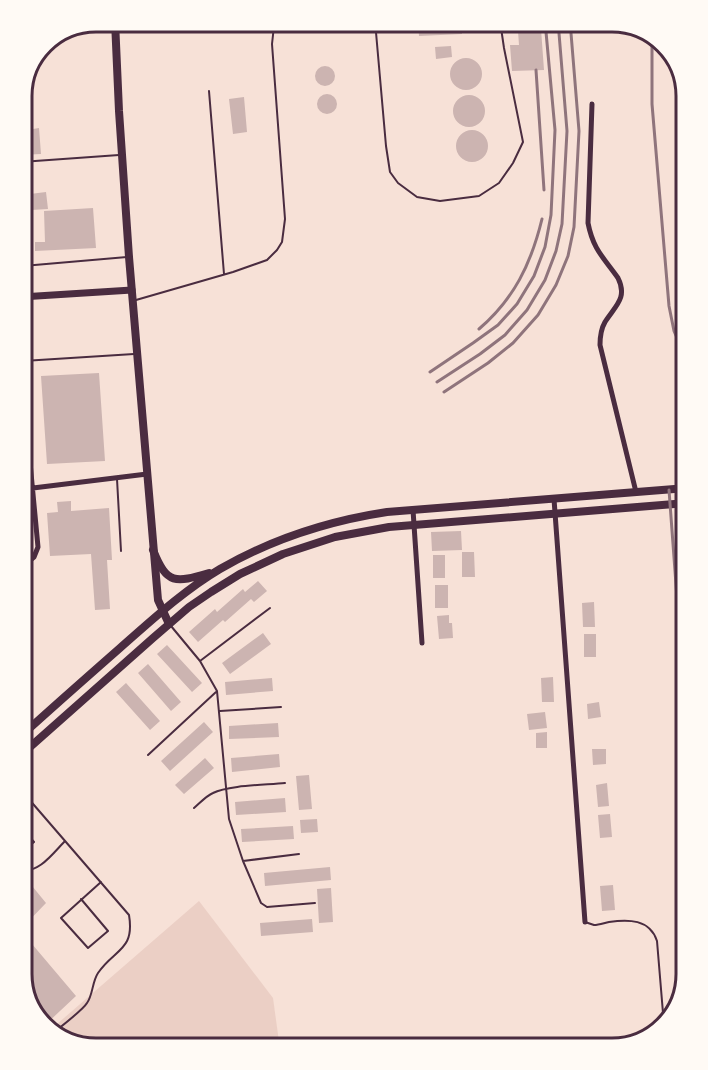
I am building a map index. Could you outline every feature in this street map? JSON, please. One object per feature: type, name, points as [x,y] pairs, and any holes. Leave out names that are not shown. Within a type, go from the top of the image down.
[{"type":"main road","points":[[116,32],[129,257],[153,549],[158,600],[169,624]]},
{"type":"main road","points":[[32,726],[162,610],[192,587],[244,555],[300,532],[357,517],[412,510],[676,489]]},
{"type":"main road","points":[[32,745],[189,607],[240,574],[283,554],[360,531],[413,524],[676,503]]},
{"type":"main road","points":[[153,549],[160,567],[176,580],[188,579],[218,570]]},
{"type":"street","points":[[592,104],[588,223],[596,248],[621,283],[620,302],[605,321],[600,345],[636,492]]},
{"type":"street","points":[[32,296],[132,290]]},
{"type":"street","points":[[33,488],[147,474]]},
{"type":"street","points":[[32,478],[38,548],[32,559]]},
{"type":"street","points":[[554,499],[585,922]]},
{"type":"street","points":[[412,510],[422,643]]},
{"type":"lane","points":[[133,301],[267,260],[282,242],[285,219],[272,44],[273,32]]},
{"type":"lane","points":[[376,32],[390,172],[398,183],[417,197],[440,201],[479,196],[499,183],[513,163],[523,142],[502,32]]},
{"type":"lane","points":[[209,91],[224,274]]},
{"type":"lane","points":[[32,161],[122,155]]},
{"type":"lane","points":[[32,265],[129,257]]},
{"type":"lane","points":[[32,360],[137,354]]},
{"type":"lane","points":[[117,479],[121,551]]},
{"type":"lane","points":[[200,661],[270,608]]},
{"type":"lane","points":[[169,624],[200,661],[217,691],[229,819],[243,861],[263,906],[315,903]]},
{"type":"lane","points":[[148,755],[217,691]]},
{"type":"lane","points":[[220,711],[281,707]]},
{"type":"lane","points":[[194,808],[216,791],[285,783]]},
{"type":"lane","points":[[32,803],[129,915],[131,924],[129,939],[124,947],[99,971],[87,1004],[60,1028]]},
{"type":"lane","points":[[32,870],[42,864],[65,841]]},
{"type":"lane","points":[[243,861],[299,854]]},
{"type":"lane","points":[[81,899],[108,931],[88,948],[61,918],[81,899],[101,882]]},
{"type":"lane","points":[[585,922],[594,925],[610,922],[638,922],[651,928],[657,941],[663,1013]]},
{"type":"shaded area","points":[[199,901],[273,998],[278,1038],[92,1038],[75,1035],[56,1025]]},
{"type":"building","points":[[419,32],[462,32],[462,34],[419,36]]},
{"type":"building","points":[[518,32],[541,32],[544,70],[512,71],[510,45],[519,45]]},
{"type":"building","points":[[451,46],[452,57],[436,59],[435,47]]},
{"type":"building","points":[[466,58],[477,63],[482,74],[477,85],[466,90],[455,85],[450,74],[455,63]]},
{"type":"building","points":[[325,66],[332,69],[335,76],[332,83],[325,86],[318,83],[315,76],[318,69]]},
{"type":"building","points":[[327,94],[334,97],[337,104],[334,111],[327,114],[320,111],[317,104],[320,97]]},
{"type":"building","points":[[469,95],[480,100],[485,111],[480,122],[469,127],[458,122],[453,111],[458,100]]},
{"type":"building","points":[[244,97],[247,132],[233,134],[229,99]]},
{"type":"building","points":[[32,125],[33,129],[39,128],[41,154],[32,154]]},
{"type":"building","points":[[472,130],[483,135],[488,146],[483,157],[472,162],[461,157],[456,146],[461,135]]},
{"type":"building","points":[[46,192],[48,209],[32,210],[32,194]]},
{"type":"building","points":[[93,208],[96,248],[35,251],[35,242],[45,242],[44,211]]},
{"type":"building","points":[[99,373],[105,461],[47,464],[41,376]]},
{"type":"building","points":[[71,501],[71,511],[109,508],[112,560],[107,560],[110,609],[95,610],[91,554],[50,556],[47,513],[58,512],[57,502]]},
{"type":"building","points":[[461,531],[462,550],[432,551],[431,532]]},
{"type":"building","points":[[462,552],[474,552],[475,577],[462,577]]},
{"type":"building","points":[[433,555],[445,555],[445,578],[433,578]]},
{"type":"building","points":[[258,581],[267,591],[254,602],[251,599],[198,642],[189,632],[215,609],[217,612],[243,589],[245,592]]},
{"type":"building","points":[[435,585],[448,585],[448,608],[435,608]]},
{"type":"building","points":[[594,602],[595,627],[583,627],[582,603]]},
{"type":"building","points":[[449,615],[453,638],[439,639],[437,616]]},
{"type":"building","points":[[263,633],[271,644],[230,674],[222,663]]},
{"type":"building","points":[[584,634],[596,634],[596,657],[584,657]]},
{"type":"building","points":[[167,645],[202,683],[192,692],[157,654]]},
{"type":"building","points":[[148,664],[181,702],[171,711],[138,673]]},
{"type":"building","points":[[553,677],[554,702],[542,702],[541,678]]},
{"type":"building","points":[[272,678],[273,691],[226,695],[225,682]]},
{"type":"building","points":[[126,683],[160,721],[150,730],[116,692]]},
{"type":"building","points":[[599,702],[601,717],[588,719],[587,704]]},
{"type":"building","points":[[545,712],[547,728],[529,730],[527,714]]},
{"type":"building","points":[[204,722],[213,732],[170,771],[161,761]]},
{"type":"building","points":[[278,723],[279,737],[229,739],[229,726]]},
{"type":"building","points":[[547,732],[547,748],[536,748],[536,733]]},
{"type":"building","points":[[592,749],[606,749],[606,764],[593,765]]},
{"type":"building","points":[[279,754],[280,767],[232,772],[231,758]]},
{"type":"building","points":[[205,758],[214,768],[184,794],[175,785]]},
{"type":"building","points":[[309,775],[312,809],[299,810],[296,776]]},
{"type":"building","points":[[607,783],[609,806],[598,807],[596,785]]},
{"type":"building","points":[[285,798],[286,812],[236,815],[235,802]]},
{"type":"building","points":[[610,814],[612,837],[600,838],[598,815]]},
{"type":"building","points":[[317,819],[318,832],[301,833],[300,820]]},
{"type":"building","points":[[293,826],[294,839],[242,842],[241,829]]},
{"type":"building","points":[[330,867],[331,880],[265,886],[264,873]]},
{"type":"building","points":[[613,885],[615,910],[602,911],[600,886]]},
{"type":"building","points":[[32,886],[46,903],[32,918]]},
{"type":"building","points":[[331,888],[333,922],[319,923],[317,889]]},
{"type":"building","points":[[312,919],[313,932],[261,936],[260,923]]},
{"type":"building","points":[[32,944],[76,996],[51,1020],[48,1017],[36,999],[32,982]]},
{"type":"railway","points":[[430,372],[498,325],[517,304],[534,276],[545,247],[551,215],[555,130],[546,32]]},
{"type":"railway","points":[[437,382],[505,335],[527,310],[545,280],[556,251],[562,224],[567,131],[559,32]]},
{"type":"railway","points":[[444,392],[488,363],[513,343],[538,315],[556,285],[568,256],[574,227],[579,131],[571,32]]},
{"type":"railway","points":[[652,45],[652,104],[669,306],[676,336]]},
{"type":"railway","points":[[536,70],[544,190]]},
{"type":"railway","points":[[479,329],[502,305],[520,280],[542,219]]},
{"type":"railway","points":[[669,490],[676,584]]}]
